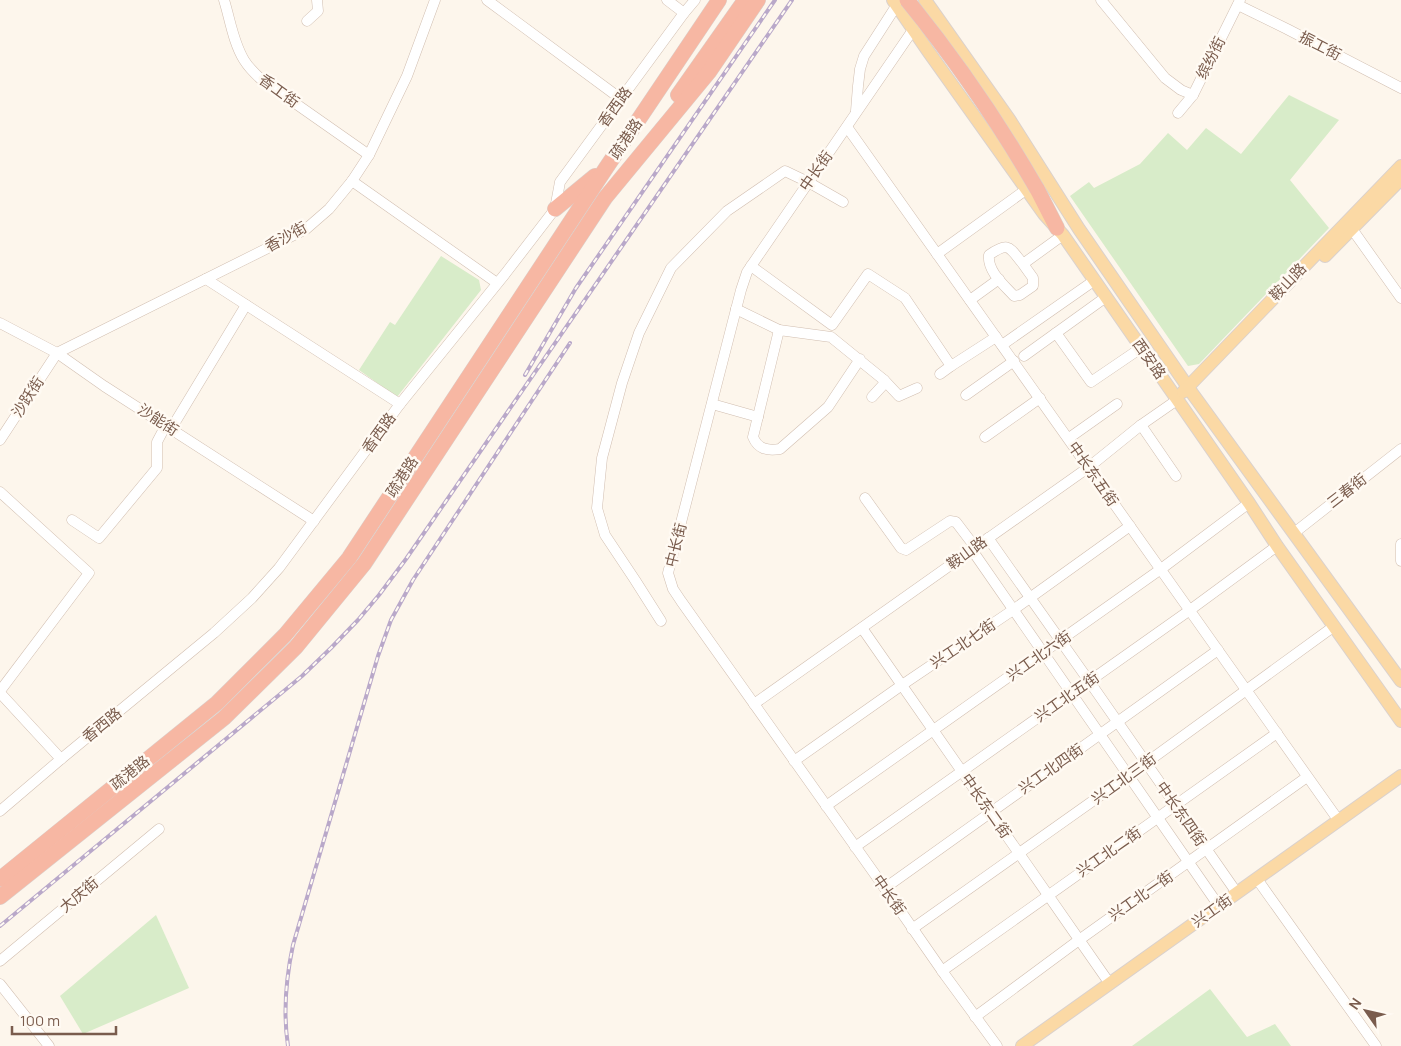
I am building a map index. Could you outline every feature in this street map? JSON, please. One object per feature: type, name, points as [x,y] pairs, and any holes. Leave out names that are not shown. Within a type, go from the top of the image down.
[{"type":"highway","name":"疏港路","points":[[0,879],[217,703],[284,635],[348,558],[719,0]]},
{"type":"highway","points":[[0,897],[224,718],[296,647],[364,564],[605,198],[745,0]]},
{"type":"highway","points":[[605,198],[709,72],[758,0]]},
{"type":"highway","points":[[897,1],[934,34],[1007,138],[1032,189],[1060,231]]},
{"type":"highway","points":[[555,209],[606,168]]},
{"type":"main road","points":[[897,1],[913,29],[1032,189]]},
{"type":"main road","name":"西安路","points":[[927,3],[1009,119],[1079,229],[1190,389],[1401,681]]},
{"type":"main road","name":"鞍山路","points":[[1190,389],[1401,166]]},
{"type":"main road","name":"鞍山路","points":[[1177,400],[1401,179]]},
{"type":"main road","name":"西安路","points":[[1060,231],[1333,627],[1401,721]]},
{"type":"main road","name":"兴工街","points":[[1022,1046],[1401,776]]},
{"type":"street","name":"香工街","points":[[224,0],[239,49],[244,60],[252,70],[262,80],[369,155]]},
{"type":"street","points":[[308,20],[318,11],[317,0]]},
{"type":"street","name":"香沙街","points":[[56,353],[306,229],[329,209],[352,181],[369,155],[407,76],[435,0]]},
{"type":"street","points":[[487,0],[621,99]]},
{"type":"street","points":[[667,0],[684,12]]},
{"type":"street","name":"香西路","points":[[0,811],[214,633],[252,598],[279,568],[400,404],[555,209],[560,182],[684,12],[695,0]]},
{"type":"street","points":[[1101,0],[1165,78],[1181,90],[1193,95]]},
{"type":"street","points":[[856,112],[860,69],[864,56],[889,18],[897,1]]},
{"type":"street","name":"缤纷街","points":[[1178,113],[1193,95],[1239,2]]},
{"type":"street","name":"振工街","points":[[1239,2],[1401,88]]},
{"type":"street","name":"中长街","points":[[927,3],[913,29],[747,272],[668,573],[673,589],[912,929],[997,1046]]},
{"type":"street","name":"中长东五街","points":[[847,127],[1339,820]]},
{"type":"street","points":[[660,621],[605,535],[597,508],[602,458],[624,375],[639,333],[671,268],[727,211],[785,171],[844,202]]},
{"type":"street","points":[[352,181],[497,283]]},
{"type":"street","points":[[937,254],[1032,189]]},
{"type":"street","points":[[1352,229],[1401,298]]},
{"type":"street","points":[[1023,264],[1060,231]]},
{"type":"street","points":[[1002,247],[1006,247],[1023,264],[1033,278],[1032,286],[1020,295],[1014,296],[992,270],[988,262],[989,255],[1002,247]]},
{"type":"street","points":[[751,266],[832,325],[868,274],[905,298],[951,366]]},
{"type":"street","points":[[206,279],[400,404]]},
{"type":"street","points":[[970,300],[1000,279]]},
{"type":"street","points":[[940,374],[951,366],[999,341],[1094,280]]},
{"type":"street","points":[[1024,356],[1106,297]]},
{"type":"street","points":[[72,520],[99,538],[157,468],[157,442],[246,305]]},
{"type":"street","points":[[736,309],[779,330],[831,337],[860,359],[899,396],[917,388]]},
{"type":"street","name":"沙能街","points":[[0,323],[56,353],[314,521]]},
{"type":"street","points":[[779,330],[753,437],[756,444],[764,449],[780,449],[828,407],[860,359]]},
{"type":"street","points":[[1056,333],[1091,382],[1141,348]]},
{"type":"street","name":"沙跃街","points":[[0,440],[56,353]]},
{"type":"street","points":[[966,395],[1014,361]]},
{"type":"street","points":[[872,397],[883,385],[884,380]]},
{"type":"street","points":[[985,437],[1040,398]]},
{"type":"street","name":"鞍山路","points":[[754,704],[1089,467],[1141,425],[1177,400]]},
{"type":"street","points":[[712,404],[758,418]]},
{"type":"street","points":[[1068,438],[1117,404]]},
{"type":"street","points":[[1141,425],[1176,476]]},
{"type":"street","name":"三春街","points":[[1294,533],[1401,449]]},
{"type":"street","points":[[0,492],[89,573],[0,692],[61,759]]},
{"type":"street","name":"中长东四街","points":[[864,498],[900,548],[904,550],[950,521],[956,522],[1013,610],[1219,906]]},
{"type":"street","name":"兴工北六街","points":[[826,806],[1061,641],[1249,503]]},
{"type":"street","name":"兴工北七街","points":[[794,761],[1013,610],[1130,526]]},
{"type":"street","name":"中长东四街","points":[[988,538],[1237,893]]},
{"type":"street","points":[[1401,544],[1401,561]]},
{"type":"street","name":"兴工北五街","points":[[855,847],[1190,610],[1277,546]]},
{"type":"street","name":"兴工北三街","points":[[912,929],[1128,776],[1333,627]]},
{"type":"street","name":"中长东二街","points":[[862,628],[1110,984]]},
{"type":"street","name":"兴工北四街","points":[[885,888],[990,811],[1218,650]]},
{"type":"street","name":"兴工北二街","points":[[942,971],[1276,733]]},
{"type":"street","name":"兴工北一街","points":[[976,1017],[1079,940],[1307,777]]},
{"type":"street","name":"大庆街","points":[[0,962],[158,829]]},
{"type":"street","points":[[1257,879],[1376,1046]]},
{"type":"street","points":[[0,984],[49,1046]]},
{"type":"green space","points":[[1289,95],[1339,120],[1290,180],[1329,228],[1199,364],[1188,366],[1070,196],[1089,182],[1094,188],[1140,164],[1168,133],[1187,150],[1206,128],[1241,154]]},
{"type":"green space","points":[[441,256],[479,280],[481,290],[397,397],[359,370],[390,322],[395,325]]},
{"type":"green space","points":[[156,915],[189,988],[83,1034],[60,996]]},
{"type":"green space","points":[[1210,989],[1247,1037],[1275,1024],[1291,1046],[1132,1046]]},
{"type":"railway","points":[[525,375],[576,288],[775,0]]},
{"type":"railway","points":[[0,926],[302,676],[358,620],[406,559],[792,0]]},
{"type":"railway","points":[[288,1046],[286,996],[293,945],[378,656],[391,620],[413,580],[570,343]]}]
